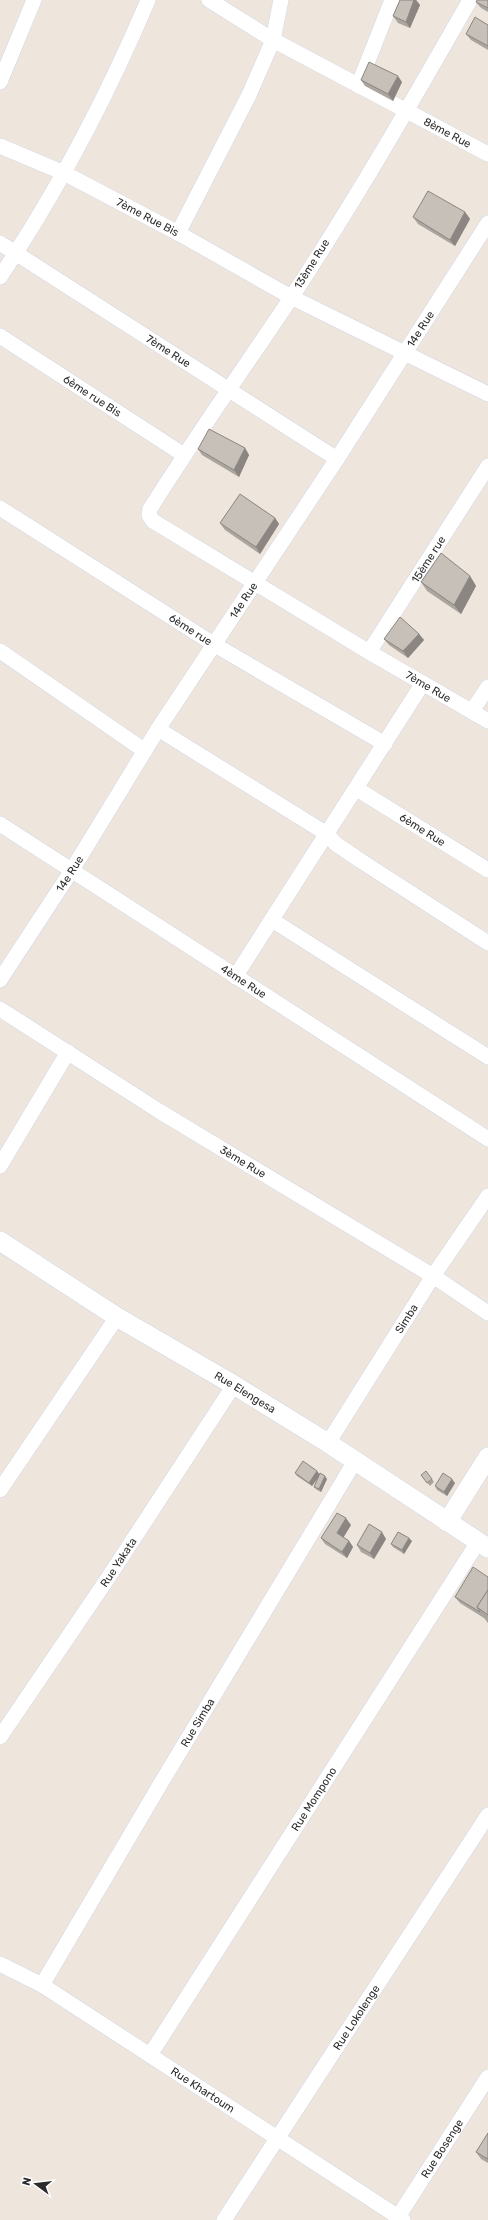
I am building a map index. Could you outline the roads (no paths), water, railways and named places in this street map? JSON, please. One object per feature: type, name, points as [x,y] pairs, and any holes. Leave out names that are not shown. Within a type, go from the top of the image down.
[{"type":"street","points":[[0,82],[34,0]]},
{"type":"street","points":[[0,277],[64,173],[117,70],[148,0]]},
{"type":"street","name":"8ème Rue","points":[[209,0],[273,40],[406,112],[488,154]]},
{"type":"street","points":[[178,233],[249,95],[273,40],[280,0]]},
{"type":"street","points":[[358,86],[392,0]]},
{"type":"street","name":"13ème Rue","points":[[153,521],[149,515],[150,509],[228,389],[292,297],[406,112],[470,0]]},
{"type":"street","name":"7ème Rue Bis","points":[[0,146],[64,173],[178,233],[292,297],[402,353],[488,394]]},
{"type":"street","name":"14e Rue","points":[[0,980],[72,870],[158,728],[215,645],[336,459],[402,353],[488,222]]},
{"type":"street","name":"7ème Rue","points":[[0,243],[336,459]]},
{"type":"street","name":"6ème rue Bis","points":[[0,336],[184,455]]},
{"type":"street","name":"15ème rue","points":[[369,652],[488,466]]},
{"type":"street","name":"6ème rue","points":[[0,508],[215,645],[385,744]]},
{"type":"street","name":"7ème Rue","points":[[153,521],[369,652],[472,710],[488,721]]},
{"type":"street","points":[[0,651],[145,751]]},
{"type":"street","points":[[235,977],[357,789],[422,683]]},
{"type":"street","points":[[472,710],[488,687]]},
{"type":"street","points":[[158,728],[327,834],[336,844],[488,944]]},
{"type":"street","name":"6ème Rue","points":[[357,789],[488,870]]},
{"type":"street","name":"4ème Rue","points":[[0,824],[488,1139]]},
{"type":"street","points":[[272,920],[488,1056]]},
{"type":"street","name":"3ème Rue","points":[[0,1009],[159,1111],[433,1276],[488,1313]]},
{"type":"street","points":[[0,1166],[68,1052]]},
{"type":"street","name":"Simba","points":[[328,1443],[433,1276],[488,1196]]},
{"type":"street","name":"Rue Elengesa","points":[[0,1241],[117,1317],[234,1385],[328,1443],[483,1545]]},
{"type":"street","points":[[0,1490],[117,1317]]},
{"type":"street","name":"Rue Yakata","points":[[0,1737],[108,1578],[234,1385]]},
{"type":"street","points":[[447,1522],[488,1457]]},
{"type":"street","name":"Rue Simba","points":[[42,1985],[165,1776],[355,1461]]},
{"type":"street","name":"Rue Mompono","points":[[150,2055],[483,1545]]},
{"type":"street","name":"Rue Lokolenge","points":[[224,2220],[488,1815]]},
{"type":"street","name":"Rue Khartoum","points":[[0,1964],[42,1985],[278,2137],[399,2219]]},
{"type":"street","name":"Rue Bosenge","points":[[399,2219],[488,2077]]}]
